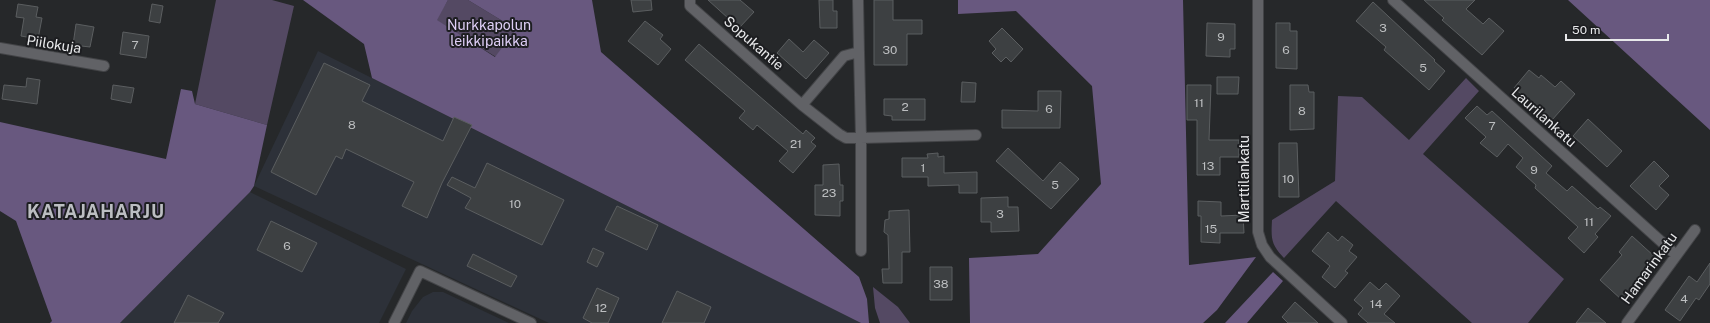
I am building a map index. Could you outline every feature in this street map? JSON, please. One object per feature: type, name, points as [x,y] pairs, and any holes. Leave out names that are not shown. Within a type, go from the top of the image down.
[{"type":"street","name":"Sopukantie","points":[[690,0],[690,6],[802,104],[846,138],[976,136]]},
{"type":"street","points":[[858,0],[861,138],[861,251]]},
{"type":"street","name":"Marttilankatu","points":[[1258,0],[1258,226],[1262,245],[1270,257],[1342,323]]},
{"type":"street","name":"Laurilankatu","points":[[1393,0],[1675,254]]},
{"type":"street","name":"Piilokuja","points":[[0,48],[104,66]]},
{"type":"street","points":[[802,104],[844,56],[859,52]]},
{"type":"street","name":"Hamarinkatu","points":[[1627,323],[1675,254],[1695,230]]},
{"type":"street","points":[[394,323],[420,271],[531,323]]},
{"type":"shaded area","points":[[303,0],[448,0],[437,20],[495,57],[516,29],[468,0],[592,0],[601,52],[859,277],[867,299],[869,323],[861,323],[372,78],[364,44]]},
{"type":"shaded area","points":[[958,0],[1183,0],[1189,265],[1256,257],[1217,310],[1203,323],[970,323],[969,258],[1038,254],[1101,184],[1092,86],[1016,11],[958,14]]},
{"type":"shaded area","points":[[1568,0],[1710,0],[1710,130]]},
{"type":"shaded area","points":[[318,51],[861,323],[549,323],[254,186]]},
{"type":"shaded area","points":[[181,89],[192,91],[195,104],[267,125],[254,186],[250,192],[120,323],[50,323],[52,321],[16,221],[0,211],[0,122],[166,159]]},
{"type":"shaded area","points":[[250,192],[406,269],[379,323],[120,323]]},
{"type":"shaded area","points":[[1273,272],[1283,281],[1247,323],[1225,323]]},
{"type":"shaded area","points":[[433,292],[443,292],[509,323],[406,323],[412,311],[423,297]]},
{"type":"green space","points":[[216,0],[272,0],[294,6],[267,125],[195,104]]},
{"type":"green space","name":"Nurkkapolun leikkipaikka","points":[[448,0],[468,0],[516,29],[496,57],[436,20]]},
{"type":"green space","points":[[1466,78],[1479,91],[1423,154],[1564,279],[1528,323],[1472,323],[1336,201],[1284,258],[1274,245],[1272,220],[1335,181],[1338,96],[1362,97],[1409,140]]},
{"type":"green space","points":[[873,287],[898,307],[910,323],[880,323],[875,308]]},
{"type":"building","points":[[631,0],[651,0],[652,10],[633,12]]},
{"type":"building","points":[[708,0],[740,0],[754,12],[739,28]]},
{"type":"building","points":[[819,0],[833,0],[833,11],[837,11],[837,28],[820,28]]},
{"type":"building","points":[[874,0],[893,0],[893,20],[922,20],[922,34],[907,34],[907,65],[874,65]]},
{"type":"building","points":[[1424,0],[1475,0],[1466,9],[1483,24],[1489,18],[1504,31],[1482,55],[1442,20],[1444,18]]},
{"type":"building","points":[[1373,2],[1445,71],[1429,90],[1384,50],[1386,47],[1356,21]]},
{"type":"building","points":[[18,4],[38,7],[36,17],[42,18],[38,39],[21,36],[24,18],[16,17]]},
{"type":"building","points":[[152,4],[163,6],[160,23],[149,21]]},
{"type":"building","points":[[645,21],[663,35],[660,39],[671,49],[658,65],[628,41]]},
{"type":"building","points":[[1207,23],[1235,24],[1235,49],[1230,49],[1230,57],[1206,56]]},
{"type":"building","points":[[1276,23],[1290,23],[1290,31],[1297,31],[1297,69],[1276,68]]},
{"type":"building","points":[[76,24],[94,27],[90,47],[73,45]]},
{"type":"building","points":[[1002,28],[1023,49],[1011,62],[1006,57],[1001,62],[992,53],[996,49],[989,41]]},
{"type":"building","points":[[123,32],[149,36],[146,58],[120,54]]},
{"type":"building","points":[[789,39],[803,52],[814,40],[829,53],[806,79],[777,53]]},
{"type":"building","points":[[699,44],[803,134],[806,130],[815,138],[811,142],[816,146],[793,173],[779,161],[788,151],[757,125],[753,130],[739,118],[745,111],[685,60]]},
{"type":"building","points":[[324,63],[370,85],[362,101],[443,141],[454,117],[472,125],[442,183],[427,218],[402,206],[414,182],[346,149],[342,159],[336,156],[316,195],[271,172]]},
{"type":"building","points":[[1529,70],[1539,78],[1541,75],[1555,87],[1561,81],[1575,94],[1552,120],[1514,88]]},
{"type":"building","points":[[1217,77],[1239,77],[1238,94],[1217,94]]},
{"type":"building","points":[[27,78],[40,80],[37,104],[2,99],[4,85],[26,87]]},
{"type":"building","points":[[962,82],[976,83],[975,102],[961,102]]},
{"type":"building","points":[[113,85],[134,88],[131,103],[111,99]]},
{"type":"building","points":[[1187,85],[1211,85],[1209,140],[1239,140],[1239,157],[1220,157],[1220,175],[1197,175],[1197,120],[1187,120]]},
{"type":"building","points":[[1290,85],[1308,85],[1309,92],[1314,92],[1314,129],[1290,130]]},
{"type":"building","points":[[1038,91],[1061,91],[1060,128],[1002,128],[1002,110],[1038,111]]},
{"type":"building","points":[[884,99],[925,99],[925,120],[892,120],[892,116],[884,115]]},
{"type":"building","points":[[1477,106],[1487,115],[1492,111],[1552,166],[1546,173],[1567,191],[1572,186],[1598,209],[1600,207],[1611,216],[1595,234],[1598,237],[1584,253],[1568,238],[1578,227],[1535,188],[1536,185],[1516,167],[1523,158],[1508,144],[1497,157],[1480,143],[1486,137],[1465,118]]},
{"type":"building","points":[[1588,119],[1622,151],[1607,167],[1573,136]]},
{"type":"building","points":[[1279,143],[1297,143],[1299,197],[1279,197]]},
{"type":"building","points":[[1008,148],[1043,181],[1060,162],[1079,179],[1051,209],[996,161]]},
{"type":"building","points":[[938,153],[938,157],[944,156],[944,173],[977,172],[977,193],[959,193],[959,185],[928,186],[928,177],[902,177],[902,158],[928,158],[927,154]]},
{"type":"building","points":[[1654,161],[1669,176],[1659,186],[1669,195],[1656,210],[1630,186]]},
{"type":"building","points":[[487,163],[564,200],[542,245],[465,208],[471,198],[447,185],[452,177],[475,188]]},
{"type":"building","points":[[839,164],[840,185],[843,185],[843,201],[840,201],[840,216],[815,215],[815,185],[823,185],[823,165]]},
{"type":"building","points":[[1008,197],[1008,207],[1018,207],[1019,231],[991,232],[991,222],[981,222],[981,198]]},
{"type":"building","points":[[1198,201],[1221,202],[1221,216],[1243,215],[1244,233],[1220,233],[1220,243],[1201,242],[1201,216],[1198,216]]},
{"type":"building","points":[[617,206],[658,225],[647,250],[605,230]]},
{"type":"building","points":[[909,210],[910,252],[902,252],[902,283],[883,283],[882,269],[889,269],[888,235],[884,232],[885,220],[889,219],[889,211]]},
{"type":"building","points":[[271,221],[317,243],[302,272],[257,250]]},
{"type":"building","points":[[1328,232],[1338,241],[1342,236],[1353,245],[1349,251],[1357,257],[1345,271],[1348,273],[1335,288],[1322,277],[1330,266],[1312,251]]},
{"type":"building","points":[[1632,236],[1655,257],[1644,269],[1647,272],[1622,300],[1600,280],[1622,255],[1619,252]]},
{"type":"building","points":[[593,248],[604,253],[597,267],[587,262]]},
{"type":"building","points":[[473,254],[517,276],[511,287],[467,266]]},
{"type":"building","points":[[1710,263],[1710,284],[1699,300],[1696,298],[1680,321],[1665,310],[1689,276],[1697,282]]},
{"type":"building","points":[[930,267],[952,267],[952,300],[930,300]]},
{"type":"building","points":[[1370,282],[1379,290],[1386,283],[1400,296],[1384,314],[1395,323],[1368,323],[1358,314],[1363,308],[1354,300]]},
{"type":"building","points":[[597,288],[619,298],[608,323],[592,323],[583,318]]},
{"type":"building","points":[[677,291],[711,307],[704,323],[662,323]]},
{"type":"building","points":[[188,295],[224,313],[218,323],[174,323]]},
{"type":"building","points":[[1295,302],[1318,323],[1288,323],[1282,317]]},
{"type":"building","points":[[1588,308],[1606,323],[1576,323]]},
{"type":"district","name":"KATAJAHARJU","points":[[96,211]]}]
